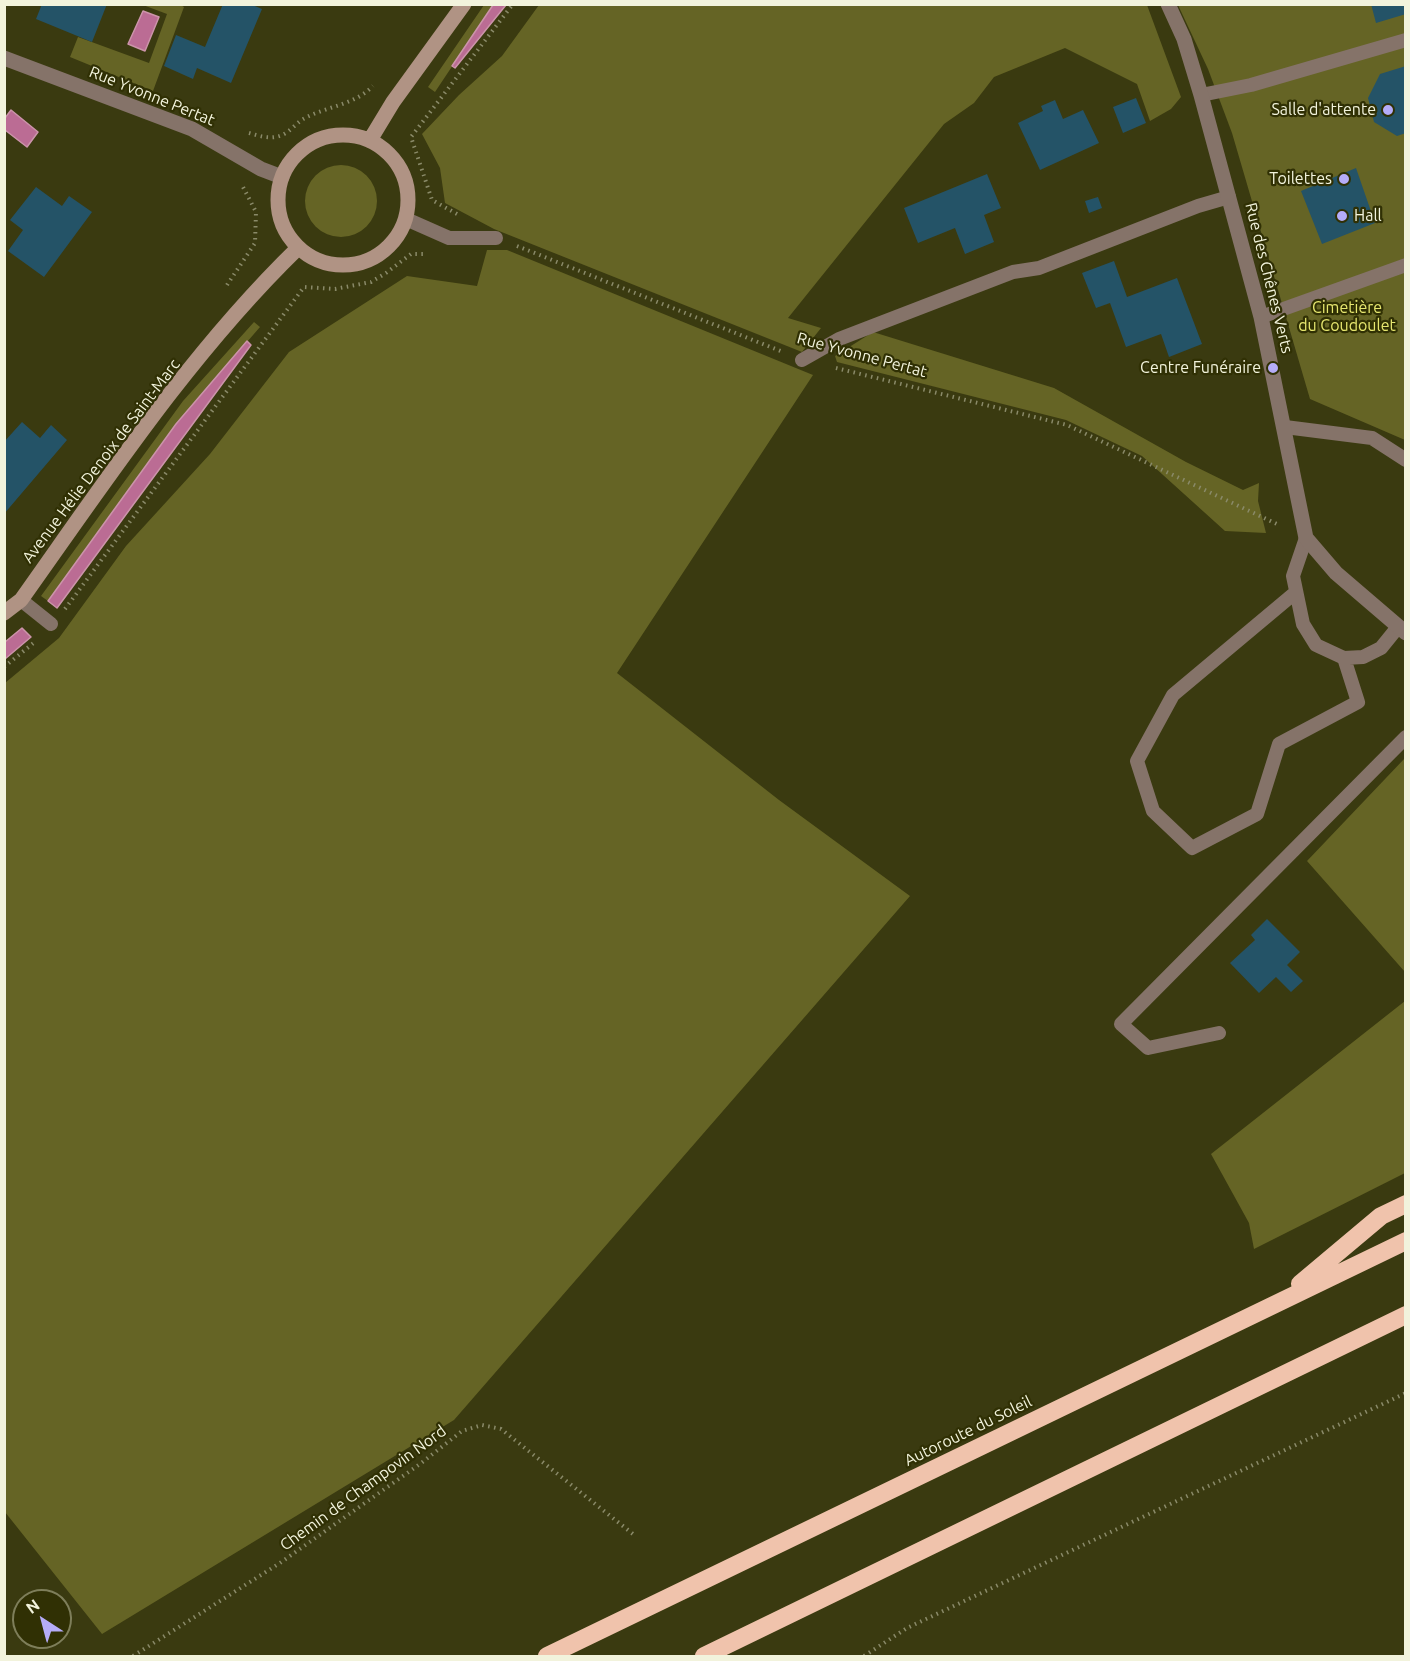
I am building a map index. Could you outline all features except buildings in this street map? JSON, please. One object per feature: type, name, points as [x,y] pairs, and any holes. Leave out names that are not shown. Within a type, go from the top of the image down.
[{"type":"highway","points":[[1280,1302],[1381,1216],[1406,1204]]},
{"type":"highway","name":"Autoroute du Soleil","points":[[548,1656],[1406,1241]]},
{"type":"highway","points":[[704,1656],[1406,1315]]},
{"type":"street","points":[[369,140],[393,102],[464,4]]},
{"type":"street","name":"Rue des Chênes Verts","points":[[1168,4],[1184,39],[1201,94],[1261,317],[1306,538],[1336,573],[1402,630]]},
{"type":"street","name":"Rue Yvonne Pertat","points":[[4,58],[192,129],[261,169],[282,177]]},
{"type":"street","points":[[349,135],[369,140],[386,150],[398,165],[406,182],[408,201],[406,219],[393,242],[372,259],[347,266],[320,262],[298,248],[286,233],[279,215],[277,196],[282,177],[292,159],[309,145],[328,137],[349,135]]},
{"type":"street","name":"Avenue Hélie Denoix de Saint-Marc","points":[[4,613],[21,600],[147,423],[263,282],[298,248]]},
{"type":"lane","points":[[1201,94],[1251,85],[1406,40]]},
{"type":"lane","points":[[802,360],[839,339],[1012,272],[1039,268],[1198,206],[1229,197]]},
{"type":"lane","points":[[406,219],[449,238],[496,238]]},
{"type":"lane","points":[[1261,317],[1406,265]]},
{"type":"lane","points":[[1285,428],[1372,438],[1406,460]]},
{"type":"lane","points":[[1306,538],[1293,576],[1303,624],[1316,645],[1344,658],[1363,657],[1381,648],[1402,630]]},
{"type":"lane","points":[[1296,592],[1173,695],[1137,761],[1153,811],[1192,848],[1257,814],[1279,744],[1358,702],[1344,658]]},
{"type":"lane","points":[[21,600],[51,624]]},
{"type":"lane","points":[[1219,1034],[1148,1048],[1120,1024],[1406,737]]},
{"type":"path","points":[[460,216],[432,200],[411,137],[513,4]]},
{"type":"path","points":[[247,132],[268,138],[284,135],[300,120],[316,112],[359,98],[371,88]]},
{"type":"path","points":[[234,179],[241,183],[256,212],[255,243],[241,266]]},
{"type":"path","name":"Rue Yvonne Pertat","points":[[496,238],[802,360],[1067,425],[1306,538]]},
{"type":"path","points":[[4,668],[35,643],[51,624],[304,287],[352,287],[386,273],[411,254],[431,256]]},
{"type":"path","points":[[864,1656],[907,1628],[1406,1393]]},
{"type":"path","name":"Chemin de Champovin Nord","points":[[133,1656],[280,1563],[420,1464],[462,1431],[482,1425],[501,1429],[633,1534]]},
{"type":"green space","points":[[179,4],[184,7],[153,91],[70,57],[78,37],[149,63],[167,14],[143,5]]},
{"type":"green space","points":[[484,5],[493,5],[435,92],[428,87]]},
{"type":"green space","points":[[539,5],[1147,5],[1181,97],[1171,109],[1150,121],[1137,84],[1065,48],[994,77],[974,103],[944,124],[788,318],[821,328],[802,352],[494,229],[445,203],[440,168],[422,134],[459,95],[502,56]]},
{"type":"green space","name":"Cimetière du Coudoulet","points":[[1178,5],[1405,5],[1405,440],[1310,399],[1232,133],[1208,69]]},
{"type":"green space","points":[[341,165],[361,171],[371,181],[377,201],[371,221],[361,231],[341,237],[321,231],[311,221],[305,201],[311,181],[321,171]]},
{"type":"green space","points":[[487,250],[507,250],[813,375],[617,673],[779,800],[910,896],[454,1420],[102,1634],[72,1596],[72,1589],[66,1589],[5,1512],[5,683],[59,638],[126,546],[210,454],[289,352],[407,276],[477,286]]},
{"type":"green space","points":[[254,322],[260,327],[176,424],[48,601],[41,596],[183,401]]},
{"type":"green space","points":[[873,332],[1054,388],[1186,462],[1243,490],[1259,483],[1258,501],[1266,533],[1225,531],[1142,456],[1066,420],[837,362],[835,356]]},
{"type":"green space","points":[[1405,758],[1405,972],[1307,861]]},
{"type":"green space","points":[[1405,1001],[1405,1173],[1254,1249],[1249,1223],[1211,1154]]},
{"type":"shaded area","points":[[493,5],[506,5],[455,68],[452,66]]},
{"type":"shaded area","points":[[143,11],[159,17],[145,51],[128,44]]},
{"type":"shaded area","points":[[11,110],[38,132],[27,147],[5,130],[5,118]]},
{"type":"shaded area","points":[[247,341],[251,345],[57,608],[48,601],[176,424]]},
{"type":"shaded area","points":[[22,628],[31,637],[5,659],[5,642]]},
{"type":"place","name":"Salle d'attente","points":[[1388,110]]},
{"type":"place","name":"Toilettes","points":[[1344,179]]},
{"type":"place","name":"Hall","points":[[1342,216]]},
{"type":"place","name":"Centre Funéraire","points":[[1273,368]]}]
